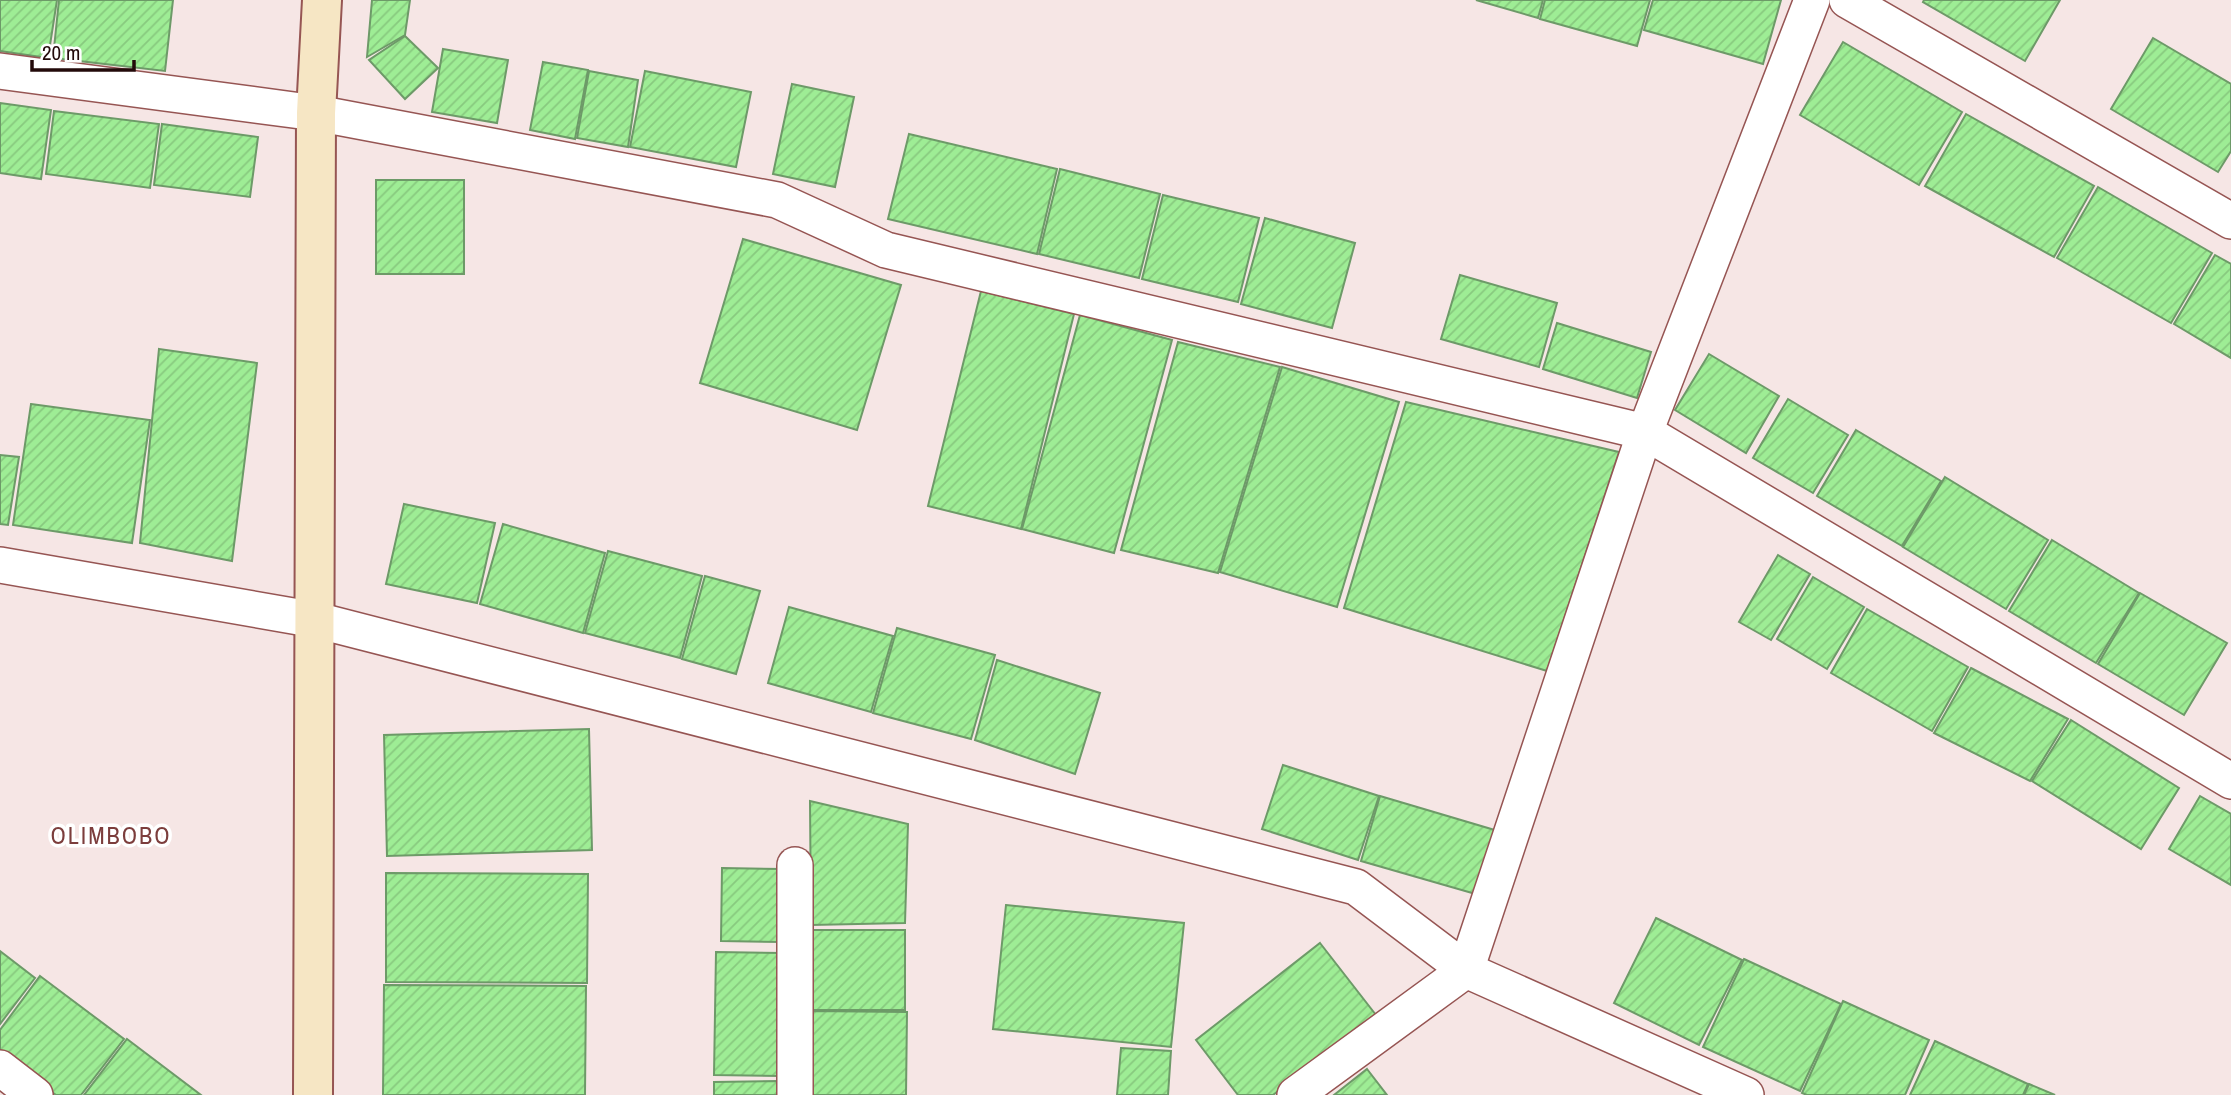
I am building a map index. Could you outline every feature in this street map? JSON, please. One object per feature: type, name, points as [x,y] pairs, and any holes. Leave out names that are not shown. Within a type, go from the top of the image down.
[{"type":"main road","points":[[313,1095],[316,113],[323,0]]},
{"type":"street","points":[[1295,1095],[1466,970],[1645,432],[1812,0]]},
{"type":"street","points":[[1847,0],[2231,221]]},
{"type":"street","points":[[0,71],[316,113],[777,200],[886,250],[1645,432],[2231,781]]},
{"type":"street","points":[[0,565],[316,620],[1356,887],[1466,970],[1746,1095]]},
{"type":"street","points":[[795,865],[795,1095]]},
{"type":"street","points":[[0,1068],[35,1095]]},
{"type":"building","points":[[0,0],[57,0],[48,58],[0,51]]},
{"type":"building","points":[[59,0],[173,0],[165,71],[53,58]]},
{"type":"building","points":[[372,0],[410,0],[405,35],[367,57]]},
{"type":"building","points":[[1476,0],[1543,0],[1538,18]]},
{"type":"building","points":[[1545,0],[1650,0],[1637,46],[1540,19]]},
{"type":"building","points":[[1653,0],[1781,0],[1763,64],[1644,30]]},
{"type":"building","points":[[2060,0],[2025,61],[1923,2]]},
{"type":"building","points":[[405,36],[438,68],[405,99],[369,60]]},
{"type":"building","points":[[2153,38],[2231,84],[2231,151],[2218,172],[2111,109]]},
{"type":"building","points":[[1843,42],[1962,112],[1919,185],[1800,115]]},
{"type":"building","points":[[443,49],[508,60],[497,123],[432,112]]},
{"type":"building","points":[[543,62],[588,70],[575,139],[530,130]]},
{"type":"building","points":[[589,71],[638,80],[628,147],[577,138]]},
{"type":"building","points":[[645,71],[751,92],[736,167],[630,147]]},
{"type":"building","points":[[792,84],[854,97],[835,187],[773,174]]},
{"type":"building","points":[[0,103],[51,110],[41,179],[0,173]]},
{"type":"building","points":[[54,111],[159,124],[150,188],[46,174]]},
{"type":"building","points":[[1966,114],[2094,186],[2054,257],[1925,186]]},
{"type":"building","points":[[162,124],[258,137],[250,197],[154,185]]},
{"type":"building","points":[[909,134],[1057,169],[1037,254],[888,219]]},
{"type":"building","points":[[1060,169],[1160,194],[1139,278],[1039,254]]},
{"type":"building","points":[[376,180],[464,180],[464,274],[376,274]]},
{"type":"building","points":[[2098,187],[2212,253],[2171,323],[2057,258]]},
{"type":"building","points":[[1163,195],[1259,218],[1238,302],[1142,279]]},
{"type":"building","points":[[1265,218],[1355,243],[1332,328],[1241,304]]},
{"type":"building","points":[[743,239],[901,285],[857,430],[700,383]]},
{"type":"building","points":[[2215,255],[2231,264],[2231,358],[2174,324]]},
{"type":"building","points":[[1460,275],[1557,303],[1539,367],[1441,339]]},
{"type":"building","points":[[981,291],[1074,314],[1021,529],[928,506]]},
{"type":"building","points":[[1080,315],[1172,340],[1114,553],[1022,529]]},
{"type":"building","points":[[1557,323],[1651,352],[1637,398],[1543,369]]},
{"type":"building","points":[[1178,342],[1280,367],[1218,573],[1121,550]]},
{"type":"building","points":[[159,349],[257,363],[232,561],[140,543]]},
{"type":"building","points":[[1709,354],[1779,396],[1746,453],[1675,410]]},
{"type":"building","points":[[1282,367],[1399,402],[1337,607],[1220,572]]},
{"type":"building","points":[[1788,399],[1848,435],[1813,493],[1753,458]]},
{"type":"building","points":[[1406,402],[1619,452],[1547,671],[1344,608]]},
{"type":"building","points":[[31,404],[150,420],[132,543],[13,525]]},
{"type":"building","points":[[1856,430],[1941,481],[1902,546],[1817,496]]},
{"type":"building","points":[[0,455],[19,457],[8,525],[0,524]]},
{"type":"building","points":[[1945,477],[2048,540],[2006,609],[1903,547]]},
{"type":"building","points":[[404,504],[495,523],[477,603],[386,584]]},
{"type":"building","points":[[503,524],[605,553],[583,633],[480,604]]},
{"type":"building","points":[[2052,540],[2139,593],[2096,663],[2009,611]]},
{"type":"building","points":[[608,551],[702,576],[680,658],[585,633]]},
{"type":"building","points":[[1778,555],[1810,574],[1771,640],[1739,622]]},
{"type":"building","points":[[705,576],[760,591],[736,674],[682,659]]},
{"type":"building","points":[[1813,577],[1864,607],[1827,669],[1777,639]]},
{"type":"building","points":[[2140,593],[2227,643],[2184,715],[2098,664]]},
{"type":"building","points":[[789,607],[893,636],[871,712],[768,683]]},
{"type":"building","points":[[1867,609],[1968,667],[1932,731],[1831,673]]},
{"type":"building","points":[[897,628],[995,655],[971,739],[873,713]]},
{"type":"building","points":[[997,660],[1100,693],[1075,774],[975,740]]},
{"type":"building","points":[[1971,668],[2068,719],[2030,781],[1934,733]]},
{"type":"building","points":[[2071,720],[2179,788],[2141,849],[2032,781]]},
{"type":"building","points":[[589,729],[592,850],[387,856],[384,735]]},
{"type":"building","points":[[1283,765],[1379,796],[1358,860],[1262,829]]},
{"type":"building","points":[[1380,796],[1498,831],[1479,895],[1361,861]]},
{"type":"building","points":[[2200,796],[2231,814],[2231,885],[2169,849]]},
{"type":"building","points":[[810,801],[908,824],[905,923],[811,925]]},
{"type":"building","points":[[722,868],[783,869],[781,942],[721,941]]},
{"type":"building","points":[[386,873],[588,874],[587,983],[386,982]]},
{"type":"building","points":[[1006,905],[1184,923],[1171,1047],[993,1029]]},
{"type":"building","points":[[1656,918],[1742,960],[1699,1045],[1614,1003]]},
{"type":"building","points":[[812,930],[905,930],[905,1010],[812,1010]]},
{"type":"building","points":[[1320,943],[1376,1015],[1273,1095],[1238,1095],[1196,1040]]},
{"type":"building","points":[[0,951],[35,978],[0,1024]]},
{"type":"building","points":[[716,952],[782,953],[779,1076],[714,1075]]},
{"type":"building","points":[[1744,959],[1841,1004],[1800,1091],[1703,1047]]},
{"type":"building","points":[[40,976],[124,1039],[81,1095],[56,1095],[0,1053],[0,1030]]},
{"type":"building","points":[[384,985],[586,986],[585,1095],[383,1095]]},
{"type":"building","points":[[1843,1001],[1929,1040],[1905,1095],[1802,1093]]},
{"type":"building","points":[[811,1011],[907,1012],[906,1095],[810,1095]]},
{"type":"building","points":[[127,1039],[201,1095],[84,1095]]},
{"type":"building","points":[[1935,1041],[2028,1084],[2023,1095],[1910,1095]]},
{"type":"building","points":[[1121,1048],[1171,1051],[1168,1095],[1117,1095]]},
{"type":"building","points":[[1367,1069],[1387,1095],[1334,1095]]},
{"type":"building","points":[[778,1081],[779,1095],[714,1095],[714,1082]]},
{"type":"building","points":[[2029,1084],[2055,1095],[2024,1095]]},
{"type":"district","name":"OLIMBOBO","points":[[111,836]]}]
